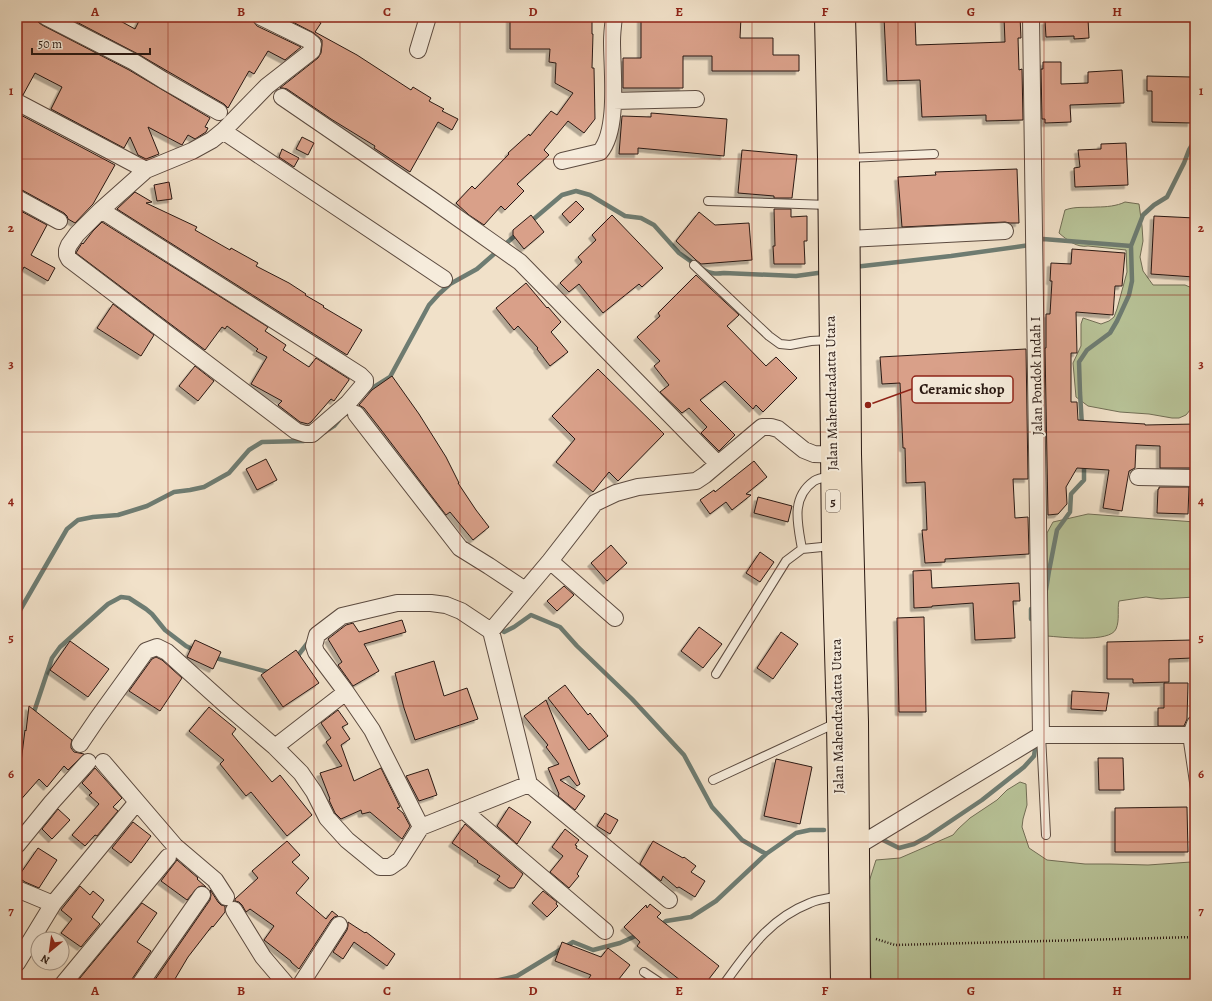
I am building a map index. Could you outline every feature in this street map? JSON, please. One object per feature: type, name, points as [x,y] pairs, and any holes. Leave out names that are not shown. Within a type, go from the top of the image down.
[{"type":"highway","name":"Jalan Mahendradatta Utara","points":[[826,17],[831,340],[842,468]]},
{"type":"highway","name":"Jalan Mahendradatta Utara","points":[[844,17],[848,159],[848,239],[842,468],[843,545],[848,722],[858,846],[858,934],[860,984]]},
{"type":"highway","name":"Jalan Mahendradatta Utara","points":[[842,984],[840,856],[848,722]]},
{"type":"street","points":[[46,17],[134,62],[219,112]]},
{"type":"street","points":[[101,210],[360,375],[365,380],[365,383],[348,403],[312,434],[304,434],[296,431],[69,259],[67,255],[69,245],[77,234],[101,210],[146,170],[192,152],[212,140],[223,131],[267,86],[312,51],[313,44],[308,40],[261,17]]},
{"type":"street","points":[[418,50],[428,17]]},
{"type":"street","points":[[562,161],[600,152],[604,148],[608,138],[614,101],[612,42],[614,17]]},
{"type":"street","name":"Jalan Pondok Indah I","points":[[1031,17],[1041,735]]},
{"type":"street","points":[[282,97],[520,262],[718,464]]},
{"type":"street","points":[[614,101],[696,99]]},
{"type":"street","points":[[17,102],[146,170]]},
{"type":"street","points":[[223,131],[444,279]]},
{"type":"street","points":[[17,198],[59,220]]},
{"type":"street","points":[[848,239],[1005,231]]},
{"type":"street","points":[[356,414],[460,548],[525,590]]},
{"type":"street","points":[[491,631],[550,561],[595,503],[638,487],[696,481],[706,475],[762,427],[771,426],[778,429],[804,450],[842,468]]},
{"type":"street","points":[[1138,477],[1195,478]]},
{"type":"street","points":[[550,561],[615,618]]},
{"type":"street","points":[[421,827],[372,730],[316,652],[314,646],[317,635],[342,616],[397,603],[431,603],[446,605],[461,611],[491,631],[529,784],[669,900]]},
{"type":"street","points":[[80,744],[146,651],[157,647],[166,652],[275,747],[301,773],[314,792],[327,818],[347,840],[380,867],[390,867],[400,860],[421,827],[529,784]]},
{"type":"street","points":[[275,747],[346,692]]},
{"type":"street","points":[[840,856],[1041,735],[1191,729]]},
{"type":"street","points":[[17,845],[52,802],[95,762],[138,802],[175,846],[215,880],[263,957],[286,984]]},
{"type":"street","points":[[17,963],[53,904],[138,802]]},
{"type":"street","points":[[463,810],[605,931]]},
{"type":"street","points":[[63,984],[168,857]]},
{"type":"street","points":[[17,889],[53,904]]},
{"type":"street","points":[[140,984],[202,895]]},
{"type":"street","points":[[302,984],[339,925]]},
{"type":"lane","points":[[848,159],[934,154]]},
{"type":"lane","points":[[708,201],[829,205]]},
{"type":"lane","points":[[694,265],[769,336],[780,344],[790,345],[811,341],[831,340]]},
{"type":"lane","points":[[802,549],[798,524],[800,498],[805,490],[815,480],[842,468]]},
{"type":"lane","points":[[716,674],[786,561],[802,549],[843,545]]},
{"type":"lane","points":[[713,780],[848,722]]},
{"type":"lane","points":[[1191,729],[1195,789]]},
{"type":"lane","points":[[1041,735],[1046,835]]},
{"type":"lane","points":[[724,984],[764,933],[785,915],[811,902],[841,896]]},
{"type":"lane","points":[[644,972],[662,984]]},
{"type":"path","points":[[858,934],[896,945],[1195,937]]},
{"type":"green space","points":[[1125,202],[1139,204],[1143,241],[1140,257],[1143,271],[1153,285],[1185,285],[1192,288],[1195,296],[1193,358],[1195,404],[1186,415],[1179,418],[1120,412],[1088,406],[1076,397],[1073,363],[1081,346],[1081,324],[1083,318],[1101,324],[1114,317],[1127,272],[1126,250],[1076,245],[1059,233],[1065,210],[1111,206]]},
{"type":"green space","points":[[1088,514],[1195,522],[1195,597],[1161,599],[1146,597],[1119,601],[1117,626],[1112,633],[1095,638],[1047,636],[1047,533],[1053,522]]},
{"type":"green space","points":[[1020,782],[1026,784],[1027,805],[1022,827],[1029,848],[1047,860],[1085,864],[1148,865],[1191,862],[1195,864],[1195,984],[873,984],[871,981],[868,885],[876,860],[900,858],[953,835],[970,818]]},
{"type":"building","points":[[17,17],[37,17],[38,22],[42,25],[129,70],[210,118],[205,127],[208,128],[206,132],[195,139],[188,135],[182,145],[148,127],[159,154],[146,159],[138,155],[130,137],[124,148],[51,109],[62,87],[35,73],[23,95],[17,93]]},
{"type":"building","points":[[67,17],[113,17],[135,29],[141,17],[250,17],[257,26],[301,47],[285,60],[268,51],[254,74],[249,71],[228,108],[224,104],[138,54]]},
{"type":"building","points":[[283,17],[311,17],[321,23],[315,32],[357,55],[411,90],[413,87],[431,98],[429,101],[444,109],[442,111],[458,119],[452,130],[438,122],[410,172],[374,148],[375,146],[331,119],[287,89],[280,88],[318,58],[321,53],[322,45],[322,40],[314,33]]},
{"type":"building","points":[[510,17],[592,17],[592,68],[594,68],[595,119],[584,133],[568,121],[544,150],[549,155],[517,184],[524,191],[505,210],[501,206],[484,225],[469,215],[456,203],[472,186],[475,189],[509,154],[508,153],[529,134],[530,136],[551,111],[557,115],[573,93],[555,83],[556,63],[549,62],[550,49],[510,49]]},
{"type":"building","points":[[641,17],[741,17],[740,38],[773,38],[773,55],[799,55],[799,71],[712,71],[712,56],[683,56],[683,88],[623,88],[623,58],[641,58]]},
{"type":"building","points":[[884,17],[915,17],[916,45],[1005,42],[1004,17],[1020,17],[1021,38],[1018,38],[1019,70],[1022,69],[1023,120],[986,121],[986,115],[922,117],[920,80],[887,81]]},
{"type":"building","points":[[1088,19],[1089,38],[1074,39],[1074,36],[1046,37],[1045,21]]},
{"type":"building","points":[[1043,62],[1061,62],[1061,84],[1088,83],[1088,72],[1122,70],[1124,103],[1070,105],[1071,122],[1045,123],[1045,119],[1042,119],[1041,69],[1043,69]]},
{"type":"building","points":[[1147,76],[1191,77],[1191,123],[1152,122],[1152,91],[1147,91]]},
{"type":"building","points":[[17,113],[115,165],[93,204],[75,223],[68,219],[64,213],[22,190],[17,189]]},
{"type":"building","points":[[651,113],[727,119],[724,156],[638,148],[638,154],[619,154],[622,116],[651,117]]},
{"type":"building","points":[[302,137],[314,143],[308,155],[296,149]]},
{"type":"building","points":[[1126,143],[1128,185],[1075,187],[1074,168],[1080,167],[1078,150],[1101,149],[1101,144]]},
{"type":"building","points":[[282,149],[299,158],[294,167],[279,157]]},
{"type":"building","points":[[742,150],[797,155],[792,198],[774,198],[774,196],[738,193]]},
{"type":"building","points":[[1017,169],[1019,223],[1005,222],[902,227],[898,177],[936,175],[935,172]]},
{"type":"building","points":[[169,182],[172,199],[157,201],[154,185]]},
{"type":"building","points":[[135,192],[152,202],[146,203],[197,227],[195,230],[230,250],[231,248],[258,263],[256,266],[289,283],[306,294],[305,295],[324,306],[323,307],[362,330],[347,355],[117,209]]},
{"type":"building","points":[[576,201],[584,209],[570,223],[562,214]]},
{"type":"building","points":[[17,209],[47,225],[31,255],[55,268],[48,281],[24,267],[17,280]]},
{"type":"building","points":[[774,209],[791,209],[791,217],[807,216],[807,241],[804,241],[805,264],[774,264]]},
{"type":"building","points":[[699,212],[715,225],[749,223],[752,260],[701,264],[696,260],[676,241]]},
{"type":"building","points":[[531,215],[544,232],[524,249],[513,235],[513,230]]},
{"type":"building","points":[[612,215],[663,268],[642,287],[639,284],[603,313],[579,284],[569,292],[560,283],[582,262],[578,257],[596,240],[592,235]]},
{"type":"building","points":[[1154,216],[1195,218],[1194,277],[1151,274]]},
{"type":"building","points":[[102,222],[268,327],[265,331],[286,345],[283,350],[309,367],[316,358],[349,380],[334,401],[331,399],[311,422],[308,424],[300,422],[278,405],[282,401],[251,384],[267,357],[256,351],[258,349],[227,326],[225,329],[222,327],[205,350],[76,253],[82,243],[83,244]]},
{"type":"building","points":[[1072,249],[1125,253],[1122,286],[1115,286],[1113,315],[1076,312],[1077,353],[1071,353],[1071,402],[1077,402],[1078,420],[1145,425],[1195,424],[1195,468],[1160,468],[1160,446],[1136,445],[1135,468],[1129,471],[1122,511],[1103,508],[1109,470],[1077,468],[1066,487],[1067,504],[1058,514],[1048,515],[1045,348],[1046,314],[1050,314],[1052,281],[1050,281],[1051,263],[1071,264]]},
{"type":"building","points":[[696,275],[739,315],[727,326],[766,366],[776,357],[797,378],[763,412],[756,405],[753,409],[725,381],[700,400],[735,435],[719,451],[701,433],[707,427],[689,408],[682,413],[660,392],[669,385],[654,366],[660,361],[637,337],[660,316],[658,313]]},
{"type":"building","points":[[526,283],[561,322],[551,332],[568,352],[550,366],[537,349],[538,348],[518,326],[514,330],[496,308]]},
{"type":"building","points":[[113,304],[154,335],[141,356],[97,328]]},
{"type":"building","points":[[1026,349],[1028,479],[1013,479],[1015,518],[1028,517],[1029,554],[945,559],[945,562],[925,563],[922,530],[927,530],[925,482],[906,483],[900,383],[882,384],[880,357]]},
{"type":"building","points":[[195,366],[214,381],[198,401],[179,386]]},
{"type":"building","points":[[598,369],[664,434],[618,481],[609,472],[593,492],[556,462],[575,439],[552,416]]},
{"type":"building","points":[[392,376],[419,414],[446,457],[458,483],[489,527],[473,540],[450,512],[446,515],[364,408],[359,405],[372,390]]},
{"type":"building","points":[[266,459],[277,480],[257,490],[246,469]]},
{"type":"building","points":[[754,461],[767,477],[746,494],[751,495],[732,510],[726,502],[710,514],[700,500],[714,490],[715,492]]},
{"type":"building","points":[[1159,487],[1189,487],[1188,514],[1157,513]]},
{"type":"building","points":[[758,497],[792,506],[788,522],[754,513]]},
{"type":"building","points":[[611,545],[627,563],[607,581],[591,563]]},
{"type":"building","points":[[760,552],[774,562],[760,582],[746,573]]},
{"type":"building","points":[[931,570],[932,588],[1019,583],[1020,601],[1013,601],[1015,638],[975,640],[973,603],[914,608],[913,571]]},
{"type":"building","points":[[564,586],[574,595],[557,611],[547,601]]},
{"type":"building","points":[[924,617],[926,712],[899,712],[897,618]]},
{"type":"building","points":[[402,620],[406,632],[364,644],[379,671],[353,686],[338,665],[342,662],[328,639],[346,625],[353,623],[359,632]]},
{"type":"building","points":[[699,627],[722,644],[703,668],[681,651]]},
{"type":"building","points":[[781,632],[798,644],[773,679],[757,668]]},
{"type":"building","points":[[195,640],[221,652],[213,669],[187,657]]},
{"type":"building","points":[[1192,640],[1192,658],[1169,659],[1169,682],[1133,683],[1133,679],[1107,679],[1107,642]]},
{"type":"building","points":[[70,641],[109,669],[88,697],[50,670]]},
{"type":"building","points":[[296,650],[319,683],[283,707],[261,675]]},
{"type":"building","points":[[156,657],[162,660],[182,678],[160,711],[129,691],[152,659]]},
{"type":"building","points":[[434,661],[444,696],[467,688],[478,719],[415,740],[404,708],[395,673]]},
{"type":"building","points":[[1164,683],[1188,683],[1187,719],[1184,726],[1158,726],[1158,708],[1164,708]]},
{"type":"building","points":[[565,685],[588,715],[590,713],[608,736],[589,750],[548,698]]},
{"type":"building","points":[[1072,691],[1109,693],[1106,711],[1071,709]]},
{"type":"building","points":[[546,700],[580,784],[577,786],[569,776],[560,780],[585,796],[575,810],[558,796],[559,794],[548,768],[559,764],[546,747],[548,745],[524,716]]},
{"type":"building","points":[[29,706],[72,740],[71,748],[74,752],[84,754],[68,770],[64,766],[47,787],[39,779],[17,804],[17,795]]},
{"type":"building","points":[[209,707],[236,729],[232,734],[272,782],[280,775],[312,815],[287,836],[251,792],[246,796],[220,764],[224,760],[189,731]]},
{"type":"building","points":[[338,710],[348,724],[342,727],[350,739],[341,745],[354,781],[381,768],[400,807],[397,808],[403,813],[410,826],[402,839],[370,812],[362,814],[361,810],[341,819],[335,813],[320,773],[342,766],[326,742],[331,738],[321,723]]},
{"type":"building","points":[[1098,758],[1123,758],[1124,790],[1099,790]]},
{"type":"building","points":[[776,759],[812,767],[800,824],[764,816]]},
{"type":"building","points":[[95,768],[122,798],[113,807],[118,811],[97,836],[95,835],[85,846],[72,835],[99,804],[89,795],[92,793],[82,783]]},
{"type":"building","points":[[428,769],[437,795],[419,801],[406,776]]},
{"type":"building","points":[[509,807],[531,822],[517,844],[497,826]]},
{"type":"building","points":[[1187,807],[1188,852],[1115,852],[1115,808]]},
{"type":"building","points":[[58,809],[70,820],[52,839],[42,829]]},
{"type":"building","points":[[605,813],[618,820],[610,834],[597,826]]},
{"type":"building","points":[[133,822],[151,836],[131,863],[112,848]]},
{"type":"building","points":[[465,824],[523,874],[514,888],[509,888],[497,880],[500,876],[477,862],[478,861],[452,843]]},
{"type":"building","points":[[565,829],[579,840],[575,845],[577,846],[576,848],[588,856],[577,874],[579,876],[569,888],[550,872],[563,856],[552,847]]},
{"type":"building","points":[[287,841],[300,855],[292,862],[309,878],[296,893],[326,919],[332,911],[338,916],[331,920],[299,969],[264,940],[274,926],[250,909],[246,912],[239,902],[235,901],[235,899],[258,878],[252,871]]},
{"type":"building","points":[[653,841],[683,858],[684,857],[696,866],[691,872],[705,881],[695,897],[679,887],[677,888],[663,876],[661,881],[640,864]]},
{"type":"building","points":[[38,848],[57,860],[39,888],[18,877]]},
{"type":"building","points":[[177,860],[206,887],[198,887],[187,900],[161,881]]},
{"type":"building","points":[[80,886],[90,895],[93,891],[104,900],[92,917],[100,924],[81,947],[70,939],[70,931],[63,931],[72,919],[61,910]]},
{"type":"building","points":[[210,890],[218,902],[225,906],[225,912],[188,957],[172,984],[152,984],[210,900]]},
{"type":"building","points":[[543,891],[557,902],[556,904],[558,906],[547,917],[532,903]]},
{"type":"building","points":[[142,903],[157,913],[137,942],[151,951],[132,979],[131,984],[75,984]]},
{"type":"building","points":[[650,904],[661,913],[657,917],[719,966],[705,984],[685,984],[637,946],[640,942],[624,927],[646,905],[647,908]]},
{"type":"building","points":[[348,922],[365,933],[366,932],[395,954],[387,966],[354,942],[343,959],[333,952],[347,930]]},
{"type":"building","points":[[562,942],[601,957],[608,948],[630,965],[615,984],[585,984],[591,975],[555,961]]},
{"type":"waterway","points":[[1082,426],[1079,362],[1087,350],[1110,333],[1117,321],[1129,295],[1132,281],[1131,246],[1143,215],[1154,205],[1167,197],[1195,140]]},
{"type":"waterway","points":[[529,223],[562,195],[576,191],[590,195],[625,216],[641,218],[654,225],[679,253],[696,265]]},
{"type":"waterway","points":[[366,392],[390,377],[429,305],[439,294],[450,284],[477,269],[518,233]]},
{"type":"waterway","points":[[854,267],[1030,245],[1043,239],[1131,246]]},
{"type":"waterway","points":[[702,269],[708,272],[716,273],[796,276],[825,272]]},
{"type":"waterway","points":[[325,432],[334,426],[339,420]]},
{"type":"waterway","points":[[17,613],[19,612],[67,529],[78,520],[118,515],[147,506],[174,492],[204,487],[229,473],[249,450],[262,442],[304,441]]},
{"type":"waterway","points":[[1046,590],[1057,530],[1070,512],[1071,494],[1084,480],[1084,464]]},
{"type":"waterway","points":[[33,715],[52,658],[60,647],[108,604],[121,597],[129,598],[146,609],[165,630],[186,646],[196,651]]},
{"type":"waterway","points":[[1031,609],[1031,619]]},
{"type":"waterway","points":[[498,628],[504,632],[531,615],[560,627],[577,646],[632,699],[684,755],[712,807],[742,840],[766,854]]},
{"type":"waterway","points":[[296,658],[310,640]]},
{"type":"waterway","points":[[212,657],[268,672],[271,671]]},
{"type":"waterway","points":[[883,840],[899,848],[914,844],[927,837],[982,800],[1024,767],[1034,756],[1036,742]]},
{"type":"waterway","points":[[17,775],[23,767]]},
{"type":"waterway","points":[[660,926],[666,921],[691,917],[716,901],[766,854],[796,833],[810,830],[824,830]]},
{"type":"waterway","points":[[482,984],[517,976],[573,942],[593,950],[620,943],[640,934]]},
{"type":"place","name":"Ceramic shop","points":[[868,405]]}]
